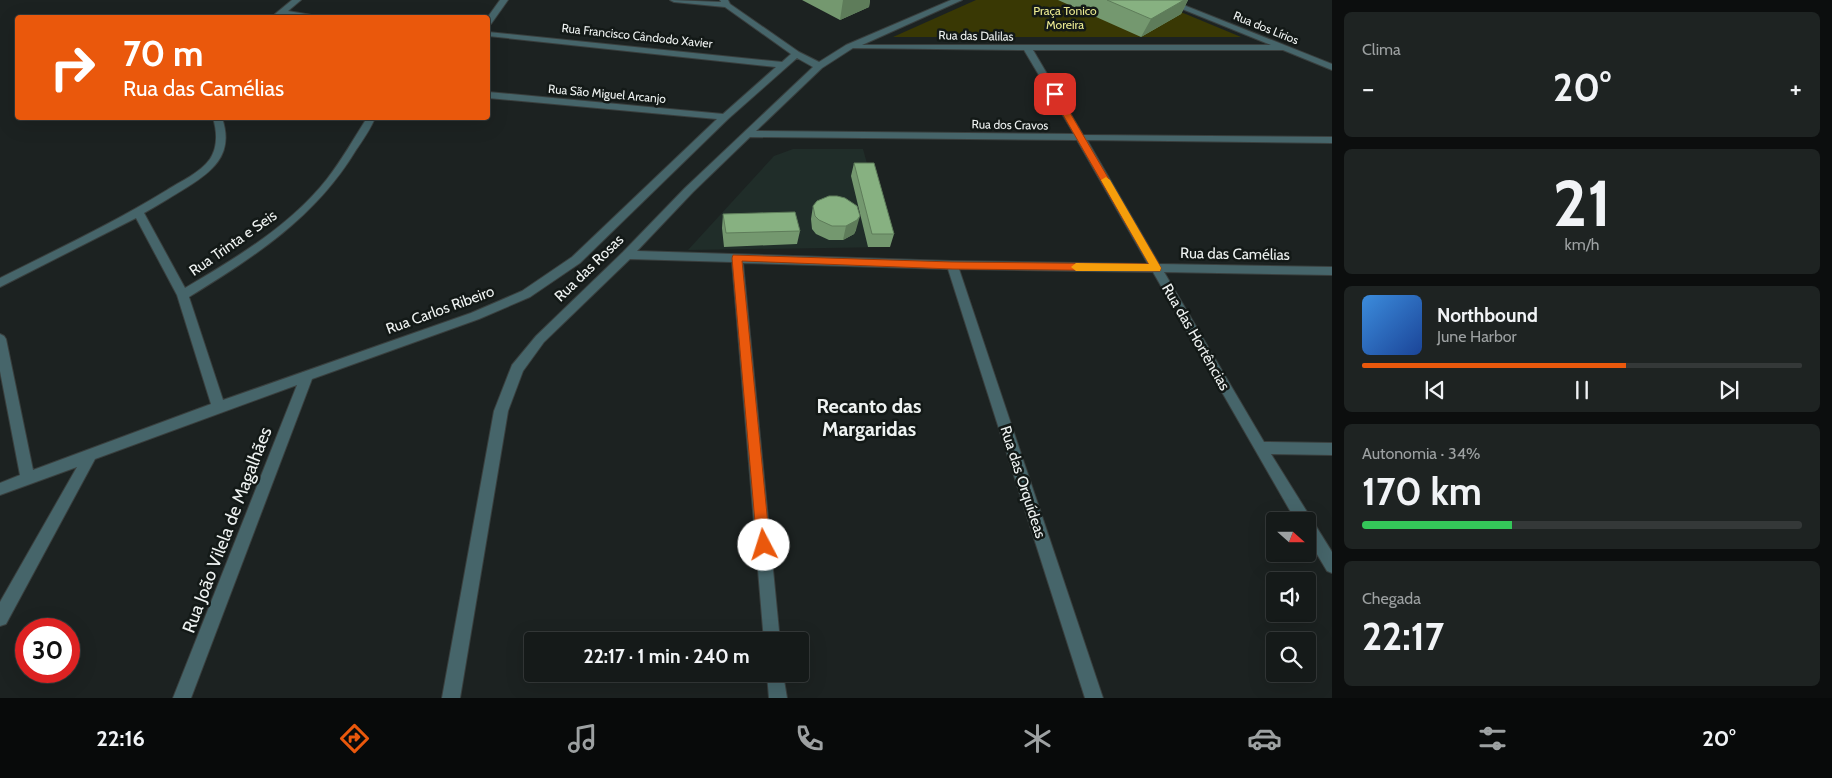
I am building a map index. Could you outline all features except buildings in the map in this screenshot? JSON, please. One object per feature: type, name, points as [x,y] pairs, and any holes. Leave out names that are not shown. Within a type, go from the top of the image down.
[{"type":"street","points":[[279,15],[297,0]]},
{"type":"street","points":[[490,19],[504,0]]},
{"type":"street","points":[[674,0],[726,2],[796,54],[819,66]]},
{"type":"street","name":"Rua dos Lírios","points":[[1164,0],[1332,68]]},
{"type":"street","name":"Rua das Rosas","points":[[451,698],[501,410],[517,369],[540,339],[747,134],[819,66],[849,47],[954,1]]},
{"type":"street","name":"Rua Francisco Cândodo Xavier","points":[[490,34],[784,65]]},
{"type":"street","name":"Rua das Dalilas","points":[[849,47],[1028,49],[1283,48]]},
{"type":"street","name":"Rua das Hortências","points":[[1028,49],[1299,512]]},
{"type":"street","name":"Rua Carlos Ribeiro","points":[[0,489],[219,407],[476,316],[526,294],[576,260],[725,117],[796,54]]},
{"type":"street","name":"Rua São Miguel Arcanjo","points":[[490,95],[725,117]]},
{"type":"street","points":[[0,283],[139,213],[194,177],[213,162],[220,148],[221,130],[218,120]]},
{"type":"street","name":"Rua Trinta e Seis","points":[[183,296],[249,255],[288,223],[329,182],[370,120]]},
{"type":"street","name":"Rua dos Cravos","points":[[747,134],[1082,139],[1332,140]]},
{"type":"street","points":[[139,213],[183,296],[219,407]]},
{"type":"street","name":"Rua das Camélias","points":[[627,254],[952,265],[1332,271]]},
{"type":"street","points":[[737,258],[771,632]]},
{"type":"street","name":"Rua das Orquídeas","points":[[952,265],[1094,698]]},
{"type":"street","points":[[0,339],[28,479]]},
{"type":"street","name":"Rua João Vilela de Magalhães","points":[[182,698],[307,376]]},
{"type":"street","points":[[1260,448],[1332,449]]},
{"type":"street","points":[[0,618],[91,454]]},
{"type":"street","points":[[1316,539],[1332,566]]},
{"type":"street","points":[[776,682],[778,698]]},
{"type":"shaded area","points":[[793,149],[863,149],[890,247],[688,250],[774,156]]},
{"type":"green space","name":"Praça Tonico Moreira","points":[[976,0],[1152,0],[1241,37],[893,37]]},
{"type":"slow traffic","points":[[1076,267],[1156,268],[1106,180]]},
{"type":"district","name":"Recanto das Margaridas","points":[[869,418]]},
{"type":"route","points":[[764,545],[737,258],[952,265],[1156,268],[1055,94]]}]
